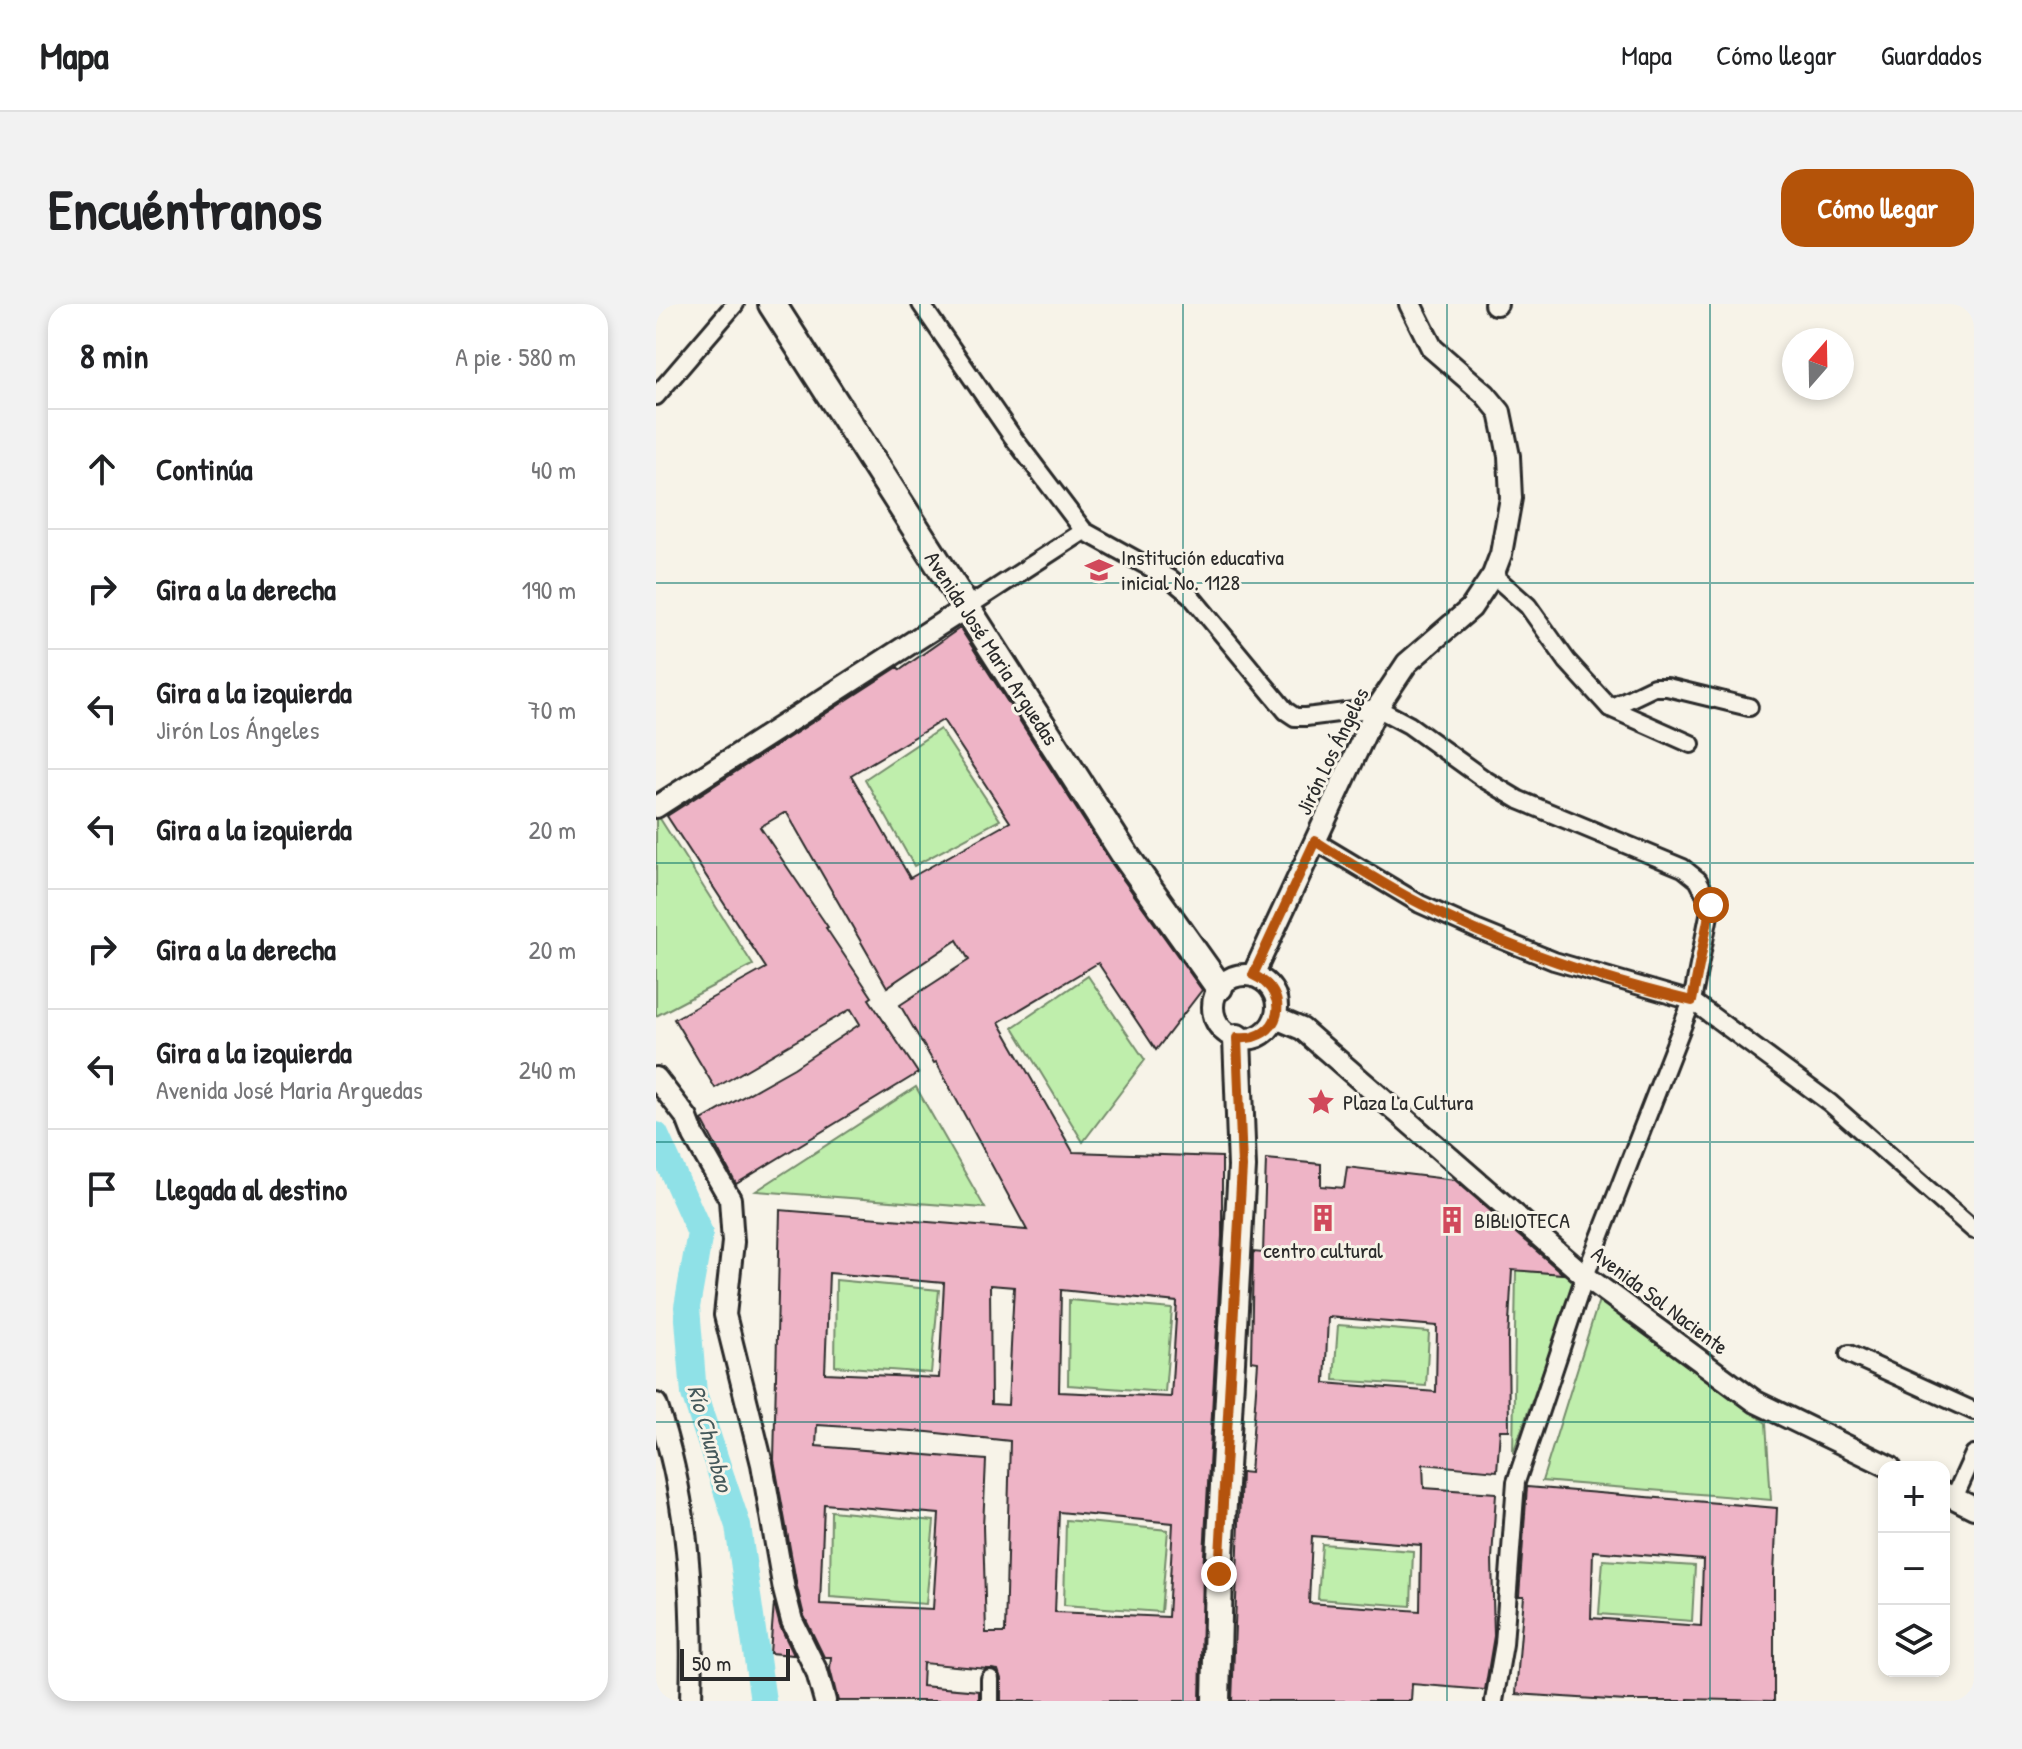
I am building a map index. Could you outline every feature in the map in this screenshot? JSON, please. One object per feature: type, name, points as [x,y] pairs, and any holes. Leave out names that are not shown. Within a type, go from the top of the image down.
[{"type":"main road","name":"Avenida José Maria Arguedas","points":[[772,304],[1125,855],[1219,987]]},
{"type":"main road","points":[[1216,1701],[1219,1574],[1242,1167],[1237,1038]]},
{"type":"street","points":[[656,396],[735,304]]},
{"type":"street","points":[[921,304],[1012,436],[1084,531],[1171,579],[1190,595],[1286,711],[1295,717],[1377,708],[1409,725],[1519,800],[1683,868],[1698,880],[1711,905],[1692,1001],[1585,1276],[1516,1482],[1504,1644],[1494,1701]]},
{"type":"street","name":"Jirón Los Ángeles","points":[[1253,975],[1377,708],[1407,663],[1471,608],[1493,575],[1501,554],[1511,498],[1509,456],[1500,412],[1485,394],[1432,348],[1410,304]]},
{"type":"street","points":[[656,807],[1084,531]]},
{"type":"street","points":[[1493,575],[1528,606],[1567,661],[1610,708],[1691,744]]},
{"type":"street","points":[[1610,708],[1654,687],[1667,687],[1749,707]]},
{"type":"street","points":[[1315,841],[1420,904],[1478,930],[1554,961],[1692,1001],[1830,1103],[1974,1230]]},
{"type":"street","points":[[1253,975],[1271,987],[1276,996],[1276,1018],[1256,1037],[1237,1038],[1228,1034],[1214,1017],[1214,996],[1219,987],[1234,976],[1253,975]]},
{"type":"street","name":"Avenida Sol Naciente","points":[[1276,1018],[1302,1029],[1585,1276],[1756,1402],[1878,1461]]},
{"type":"street","points":[[656,1078],[687,1118],[730,1199],[733,1242],[725,1315],[762,1464],[788,1606],[817,1672],[825,1701]]},
{"type":"street","points":[[1849,1354],[1974,1411]]},
{"type":"street","points":[[656,1404],[670,1445],[688,1546],[693,1643],[691,1701]]},
{"type":"street","points":[[1950,1494],[1974,1454]]},
{"type":"street","points":[[1950,1496],[1974,1508]]},
{"type":"street","points":[[990,1679],[990,1701]]},
{"type":"green space","points":[[940,729],[1000,820],[914,866],[865,779]]},
{"type":"green space","points":[[659,817],[753,965],[656,1016],[656,819]]},
{"type":"green space","points":[[1088,976],[1145,1060],[1083,1142],[1013,1027]]},
{"type":"green space","points":[[916,1087],[985,1208],[756,1191]]},
{"type":"green space","points":[[1516,1270],[1578,1275],[1513,1453]]},
{"type":"green space","points":[[836,1280],[939,1290],[931,1373],[835,1366]]},
{"type":"green space","points":[[1069,1300],[1172,1309],[1165,1392],[1068,1385]]},
{"type":"green space","points":[[1599,1300],[1766,1423],[1771,1500],[1542,1481]]},
{"type":"green space","points":[[1338,1325],[1429,1332],[1426,1386],[1334,1380]]},
{"type":"green space","points":[[831,1511],[934,1521],[926,1604],[830,1597]]},
{"type":"green space","points":[[1066,1520],[1168,1530],[1161,1612],[1064,1605]]},
{"type":"green space","points":[[1322,1544],[1413,1551],[1411,1606],[1318,1599]]},
{"type":"green space","points":[[1603,1560],[1695,1566],[1692,1621],[1599,1614]]},
{"type":"building","points":[[960,628],[1112,864],[1202,990],[1156,1050],[1098,963],[999,1022],[1073,1152],[1222,1157],[1222,1236],[1203,1573],[1200,1701],[1001,1701],[998,1670],[923,1663],[922,1686],[979,1691],[979,1701],[838,1701],[830,1669],[831,1657],[824,1657],[804,1616],[774,1460],[780,1210],[1027,1230],[936,1062],[900,1005],[969,960],[957,940],[887,987],[787,813],[760,827],[828,927],[872,997],[869,999],[918,1073],[736,1184],[702,1120],[794,1068],[860,1024],[851,1009],[715,1088],[674,1019],[766,968],[667,816],[898,667],[900,670]],"holes":[[[943,720],[1010,822],[910,878],[851,775]],[[829,1273],[944,1283],[939,1378],[825,1373]],[[990,1285],[1014,1287],[1008,1405],[991,1404]],[[1061,1290],[1177,1302],[1171,1397],[1059,1392]],[[817,1425],[1010,1441],[1005,1633],[986,1633],[983,1527],[986,1460],[816,1446]],[[824,1504],[939,1514],[933,1609],[820,1604]],[[1059,1512],[1173,1523],[1168,1617],[1055,1612]]]},
{"type":"building","points":[[1266,1159],[1321,1164],[1321,1186],[1344,1188],[1347,1167],[1455,1180],[1563,1274],[1512,1270],[1508,1340],[1509,1430],[1500,1430],[1497,1471],[1423,1464],[1424,1488],[1496,1493],[1492,1559],[1494,1636],[1485,1690],[1412,1684],[1411,1701],[1232,1701],[1241,1472],[1250,1473],[1258,1362],[1251,1361],[1253,1252],[1263,1253]],"holes":[[[1328,1317],[1437,1326],[1436,1392],[1325,1383]],[[1312,1536],[1421,1545],[1420,1611],[1309,1603]]]},
{"type":"building","points":[[1527,1487],[1777,1508],[1774,1701],[1626,1701],[1516,1694],[1524,1596],[1519,1596]],"holes":[[[1593,1551],[1703,1560],[1701,1626],[1591,1618]]]},
{"type":"building","points":[[774,1603],[780,1626],[794,1655],[770,1653]]},
{"type":"waterway","name":"Río Chumbao","points":[[656,1135],[700,1233],[687,1307],[694,1394],[738,1526],[763,1701]]},
{"type":"place","name":"Institución educativa inicial No. 1128","points":[[1099,570]]},
{"type":"place","name":"Plaza La Cultura","points":[[1321,1102]]},
{"type":"place","name":"centro cultural","points":[[1323,1218]]},
{"type":"place","name":"BIBLIOTECA","points":[[1452,1220]]},
{"type":"route","points":[[1219,1574],[1242,1167],[1237,1038],[1247,1039],[1264,1033],[1276,1018],[1276,996],[1271,987],[1253,975],[1315,841],[1420,904],[1478,930],[1554,961],[1692,1001],[1711,905]]}]
